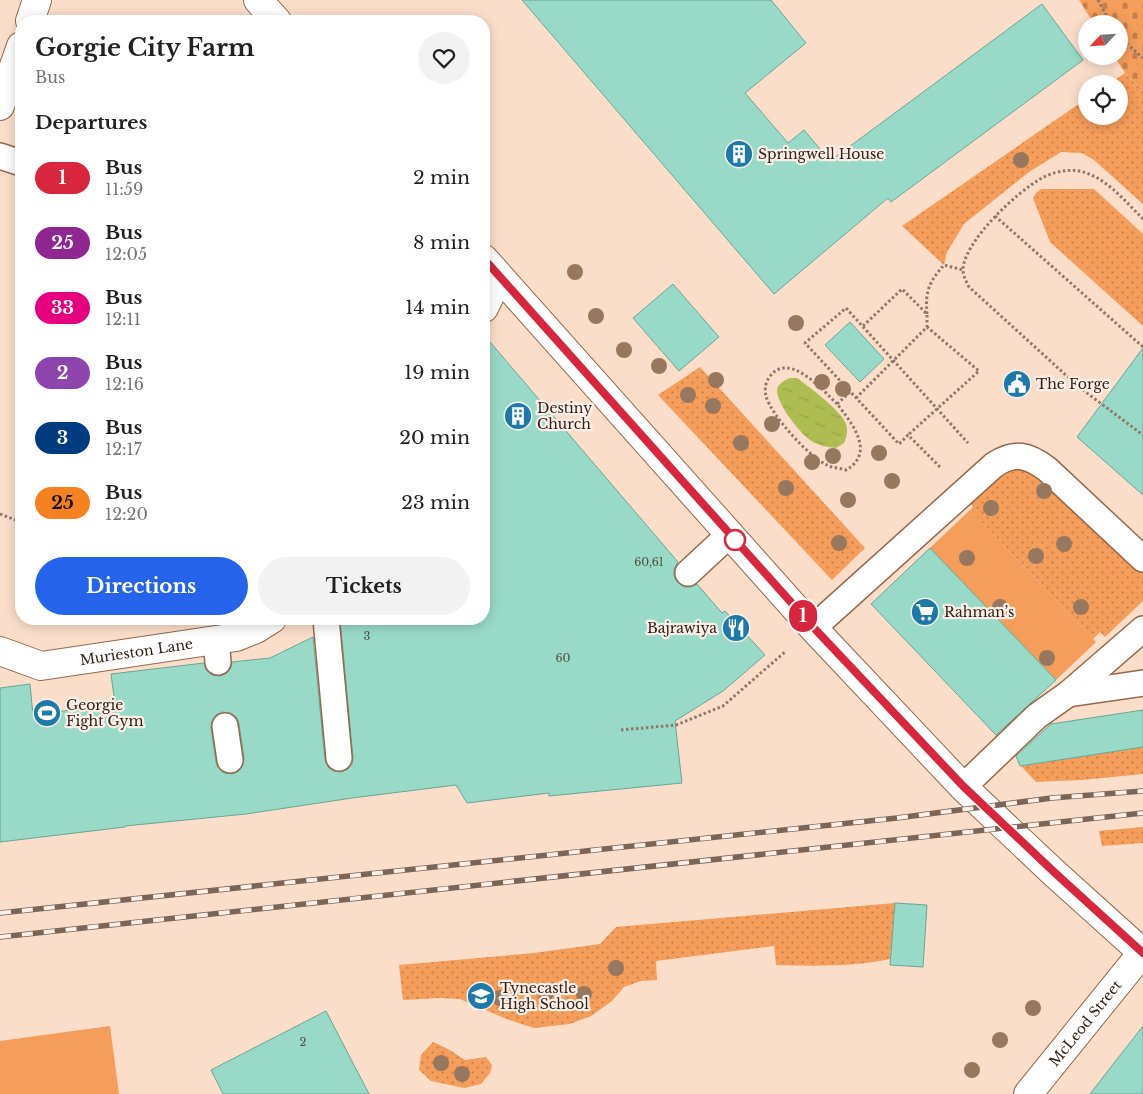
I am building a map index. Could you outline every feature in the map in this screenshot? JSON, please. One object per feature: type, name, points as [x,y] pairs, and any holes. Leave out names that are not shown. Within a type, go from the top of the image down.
[{"type":"main road","points":[[32,15],[37,0]]},
{"type":"main road","points":[[258,0],[272,15]]},
{"type":"main road","points":[[0,106],[15,63]]},
{"type":"main road","points":[[491,268],[814,628],[963,786],[1143,953]]},
{"type":"main road","name":"Murieston Lane","points":[[0,651],[41,666],[217,651],[236,637],[262,625]]},
{"type":"main road","name":"McLeod Street","points":[[1028,1094],[1143,953]]},
{"type":"lane","points":[[0,156],[15,161]]},
{"type":"lane","points":[[814,628],[962,494],[994,466],[1008,457],[1024,457],[1047,470],[1143,559]]},
{"type":"lane","points":[[688,573],[730,534]]},
{"type":"lane","points":[[327,625],[339,758]]},
{"type":"lane","points":[[963,786],[1037,716],[1068,694],[1143,629]]},
{"type":"lane","points":[[1068,694],[1143,684]]},
{"type":"lane","points":[[225,726],[230,760]]},
{"type":"path","points":[[1098,0],[1106,15]]},
{"type":"path","points":[[1128,45],[1143,58]]},
{"type":"path","points":[[1143,219],[1098,177],[1079,171],[1061,171],[1043,177],[1018,194],[995,216],[967,256],[963,270],[964,278],[969,286],[1079,387],[1143,435]]},
{"type":"path","points":[[995,216],[1143,347]]},
{"type":"path","points":[[856,398],[927,327],[925,297],[930,284],[944,264],[963,270]]},
{"type":"path","points":[[863,326],[902,289],[927,314]]},
{"type":"path","points":[[927,327],[979,370],[938,408],[908,435],[899,444],[805,344],[846,308],[938,408],[968,443],[961,449]]},
{"type":"path","points":[[783,367],[796,369],[818,385],[837,404],[859,436],[860,455],[855,464],[846,470],[828,466],[811,455],[776,416],[766,396],[766,380],[773,372],[783,367]]},
{"type":"path","points":[[837,404],[850,392]]},
{"type":"path","points":[[908,435],[941,468],[948,461]]},
{"type":"path","points":[[0,514],[15,520]]},
{"type":"path","points":[[621,730],[676,725],[723,706],[814,628]]},
{"type":"green space","points":[[1079,0],[1143,0],[1143,90],[1125,73],[1120,65],[1128,65],[1128,15],[1088,15]]},
{"type":"green space","points":[[1128,76],[1143,90],[1143,204],[1094,160],[1082,153],[1061,152],[1029,172],[964,224],[947,252],[944,265],[902,226],[1078,105],[1078,125],[1128,125]]},
{"type":"green space","points":[[1041,189],[1094,189],[1143,234],[1143,326],[1050,242],[1033,198]]},
{"type":"green space","points":[[700,367],[865,548],[832,580],[658,395]]},
{"type":"green space","points":[[1015,466],[1038,473],[1143,573],[1143,601],[1105,637],[1100,632],[1093,639],[970,510],[973,507],[970,503],[1010,467]]},
{"type":"green space","points":[[970,510],[1096,642],[1056,680],[930,548]]},
{"type":"green space","points":[[1143,747],[1143,774],[1036,782],[1021,766]]},
{"type":"green space","points":[[1143,827],[1143,843],[1102,846],[1099,831]]},
{"type":"green space","points":[[895,903],[890,959],[848,965],[776,965],[774,946],[656,961],[657,980],[641,981],[624,987],[612,1001],[591,1016],[570,1024],[534,1028],[509,1020],[460,999],[403,1000],[399,965],[534,953],[600,944],[616,927]]},
{"type":"green space","points":[[110,1026],[119,1094],[0,1094],[0,1041]]},
{"type":"green space","points":[[433,1042],[465,1060],[486,1057],[492,1065],[490,1073],[481,1084],[464,1088],[431,1081],[419,1070],[421,1055]]},
{"type":"water","points":[[790,378],[797,378],[824,399],[843,418],[847,427],[844,443],[836,448],[827,447],[813,442],[797,427],[781,404],[777,391],[780,384]]},
{"type":"building","points":[[522,0],[771,0],[806,43],[745,93],[788,143],[804,130],[830,161],[1042,4],[1078,53],[1078,64],[891,202],[888,198],[774,294]]},
{"type":"building","points":[[673,284],[719,337],[679,371],[633,318]]},
{"type":"building","points":[[850,322],[884,359],[860,382],[825,345]]},
{"type":"building","points":[[490,342],[678,562],[674,569],[674,576],[677,582],[684,587],[691,587],[697,584],[722,613],[725,611],[765,655],[723,691],[675,721],[682,783],[549,796],[549,793],[467,803],[456,785],[246,814],[125,826],[0,842],[0,688],[30,684],[33,715],[115,704],[111,674],[204,663],[206,670],[212,675],[220,676],[227,673],[231,668],[232,662],[270,658],[313,637],[325,760],[328,767],[333,771],[341,772],[348,769],[352,764],[353,757],[341,625],[490,625]],"holes":[[[222,712],[231,713],[237,718],[244,758],[243,765],[239,771],[233,774],[224,773],[218,768],[216,762],[211,728],[212,721],[216,715]]]},
{"type":"building","points":[[1143,348],[1143,495],[1077,437]]},
{"type":"building","points":[[930,548],[1056,680],[996,735],[871,604]]},
{"type":"building","points":[[1143,710],[1143,747],[1020,766],[1016,756],[1051,724]]},
{"type":"building","points":[[895,903],[927,905],[923,967],[890,965]]},
{"type":"building","points":[[326,1011],[369,1094],[223,1094],[211,1070]]},
{"type":"building","points":[[1143,1026],[1143,1094],[1090,1094],[1114,1063]]},
{"type":"railway","points":[[0,913],[897,818],[1052,798],[1143,791]]},
{"type":"railway","points":[[0,937],[1143,813]]},
{"type":"bus line","name":"1","points":[[490,266],[814,628],[963,786],[1143,953]]},
{"type":"place","name":"Springwell House","points":[[739,154]]},
{"type":"place","name":"The Forge","points":[[1017,384]]},
{"type":"place","name":"Destiny Church","points":[[518,416]]},
{"type":"place","name":"Rahman’s","points":[[925,612]]},
{"type":"place","name":"Bajrawiya","points":[[736,628]]},
{"type":"place","name":"Georgie Fight Gym","points":[[47,713]]},
{"type":"place","name":"Tynecastle High School","points":[[481,996]]}]
